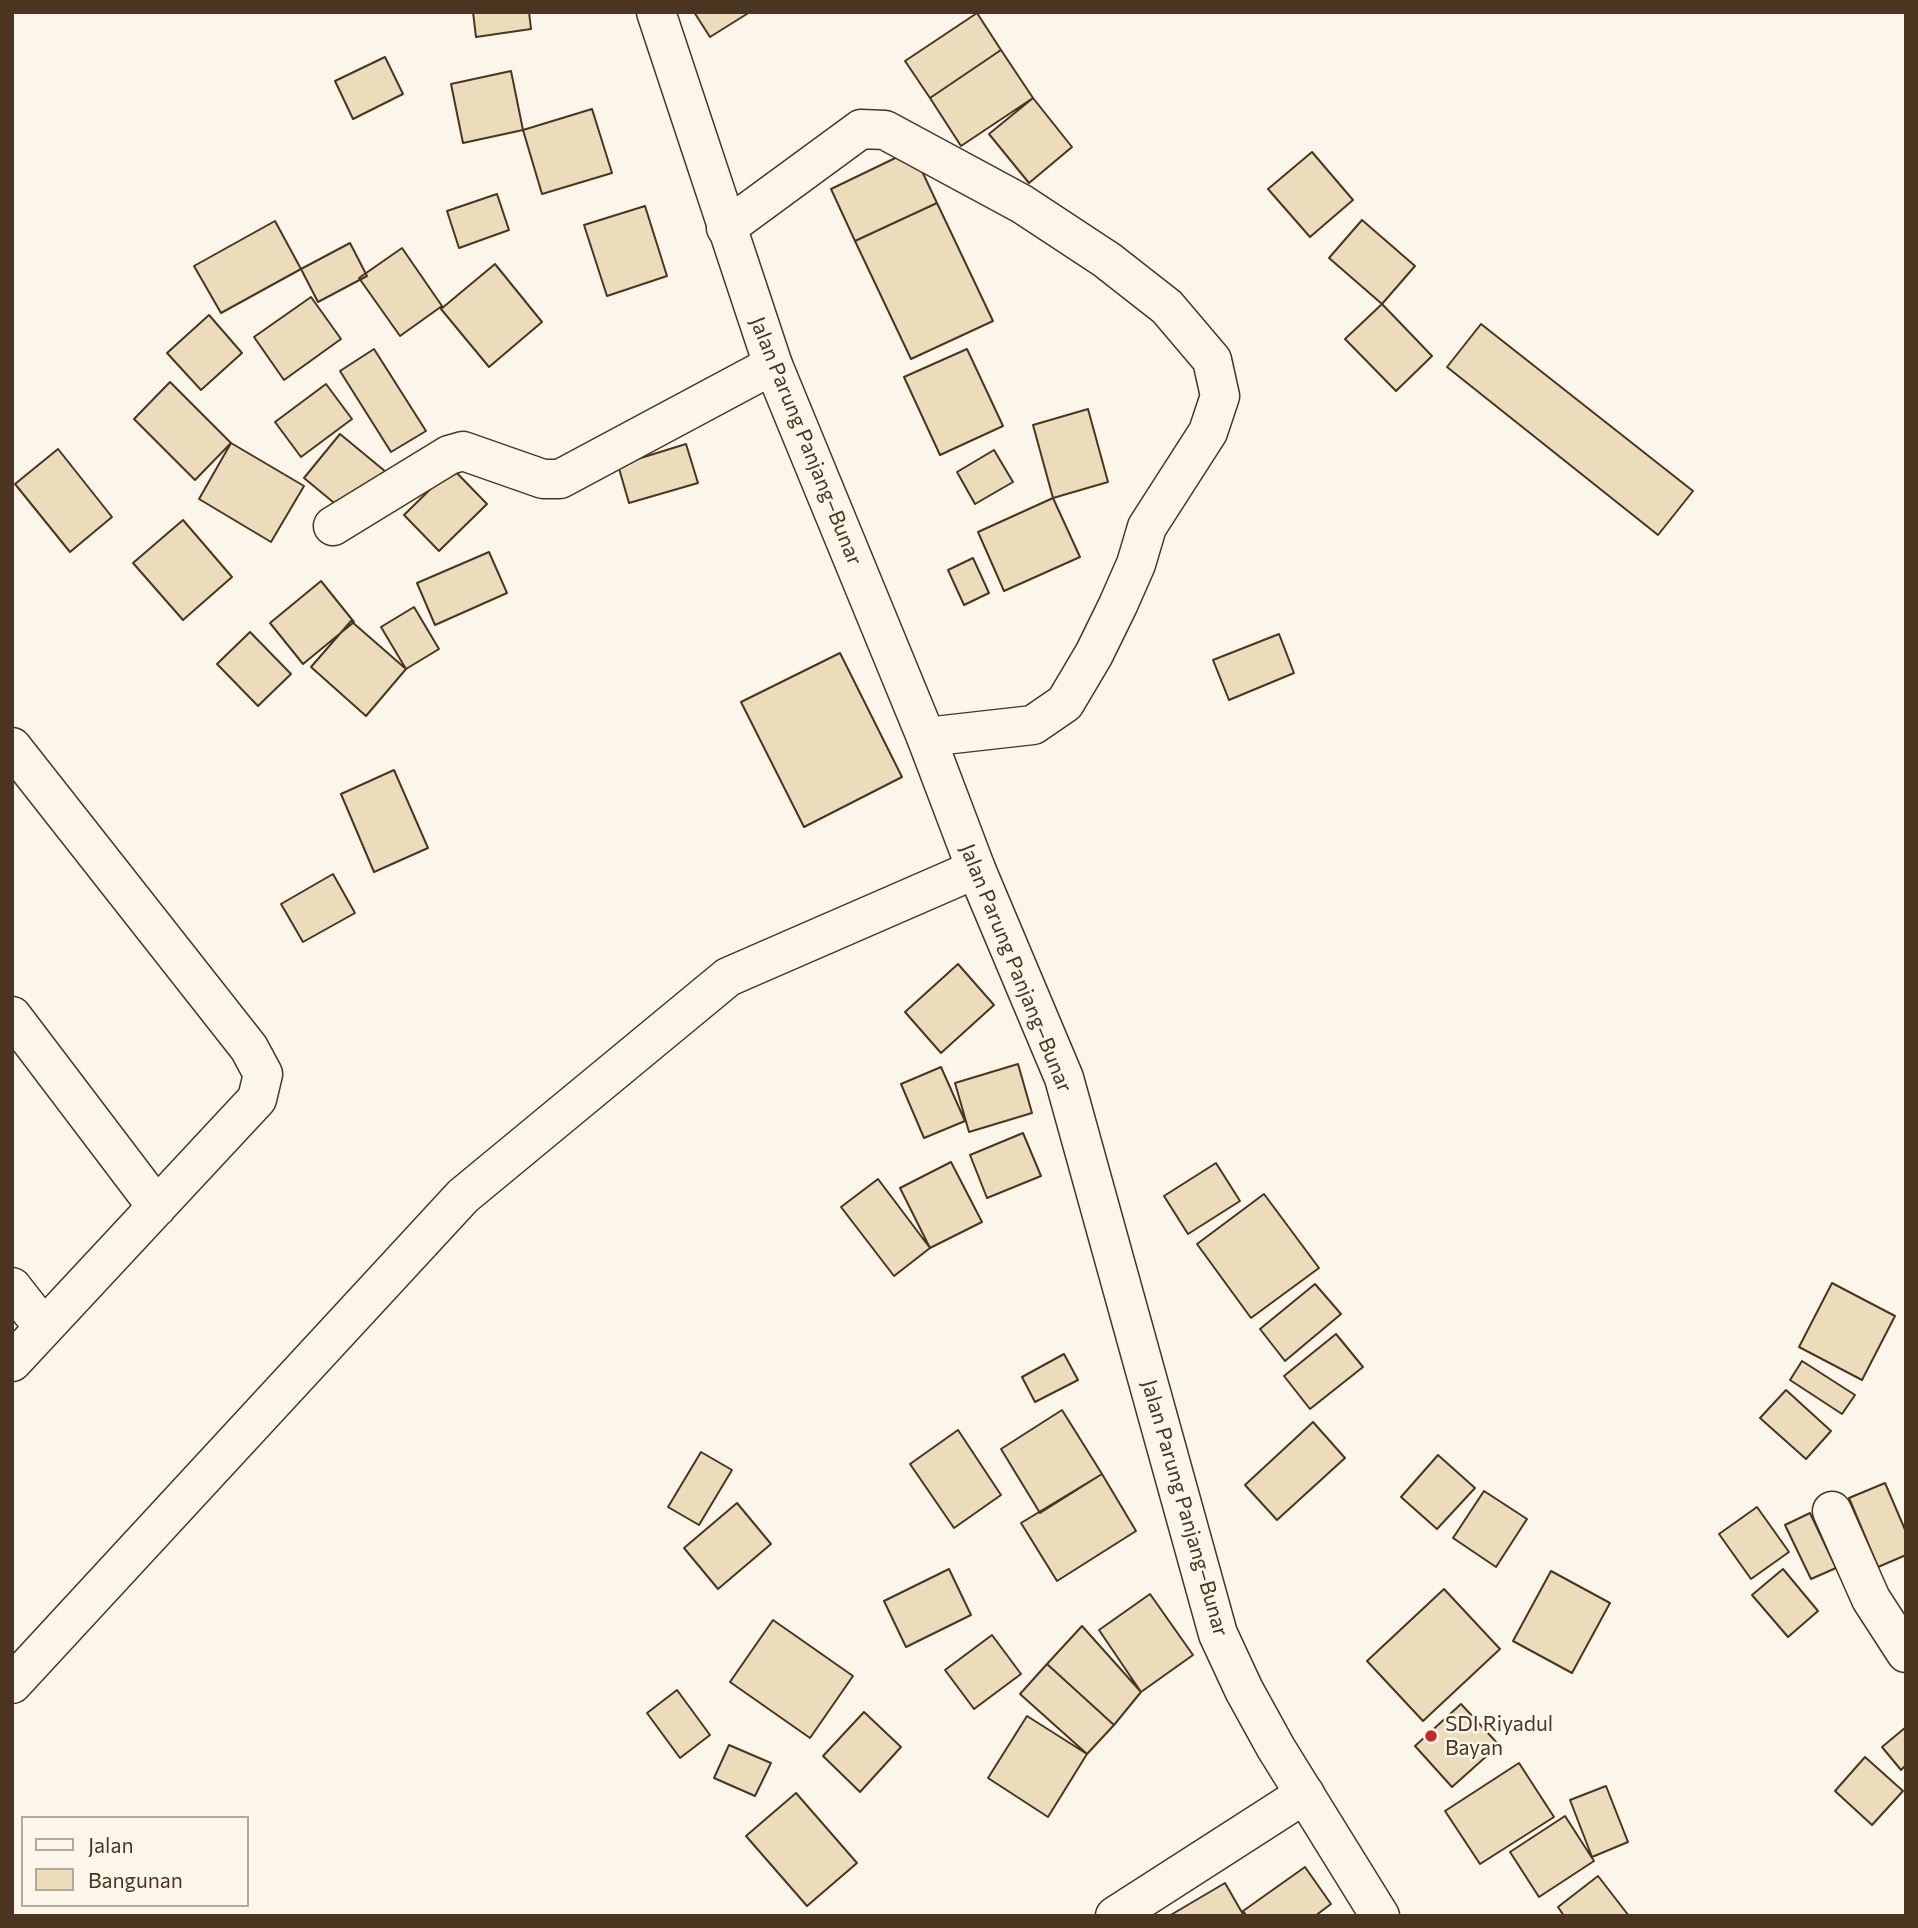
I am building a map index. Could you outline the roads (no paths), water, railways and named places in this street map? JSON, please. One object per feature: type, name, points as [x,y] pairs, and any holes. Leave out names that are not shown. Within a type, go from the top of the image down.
[{"type":"street","name":"Jalan Parung Panjang–Bunar","points":[[656,12],[773,365],[926,737],[976,869],[1064,1078],[1218,1634],[1244,1690],[1276,1748],[1380,1916]]},
{"type":"street","points":[[726,228],[861,129],[886,130],[1021,204],[1107,260],[1167,307],[1212,360],[1220,396],[1208,432],[1147,527],[1136,564],[1118,605],[1094,654],[1065,703],[1033,726],[926,737]]},
{"type":"street","points":[[333,526],[449,455],[463,451],[542,479],[560,479],[773,365]]},
{"type":"street","points":[[12,747],[249,1048],[263,1074],[257,1099],[12,1362]]},
{"type":"street","points":[[12,1684],[463,1196],[728,977],[976,869]]},
{"type":"street","points":[[12,1016],[157,1207]]},
{"type":"street","points":[[12,1287],[44,1328]]},
{"type":"street","points":[[1832,1511],[1871,1599],[1906,1653]]},
{"type":"street","points":[[1115,1916],[1305,1794]]},
{"type":"place","name":"SDI Riyadul Bayan","points":[[1431,1736]]}]
